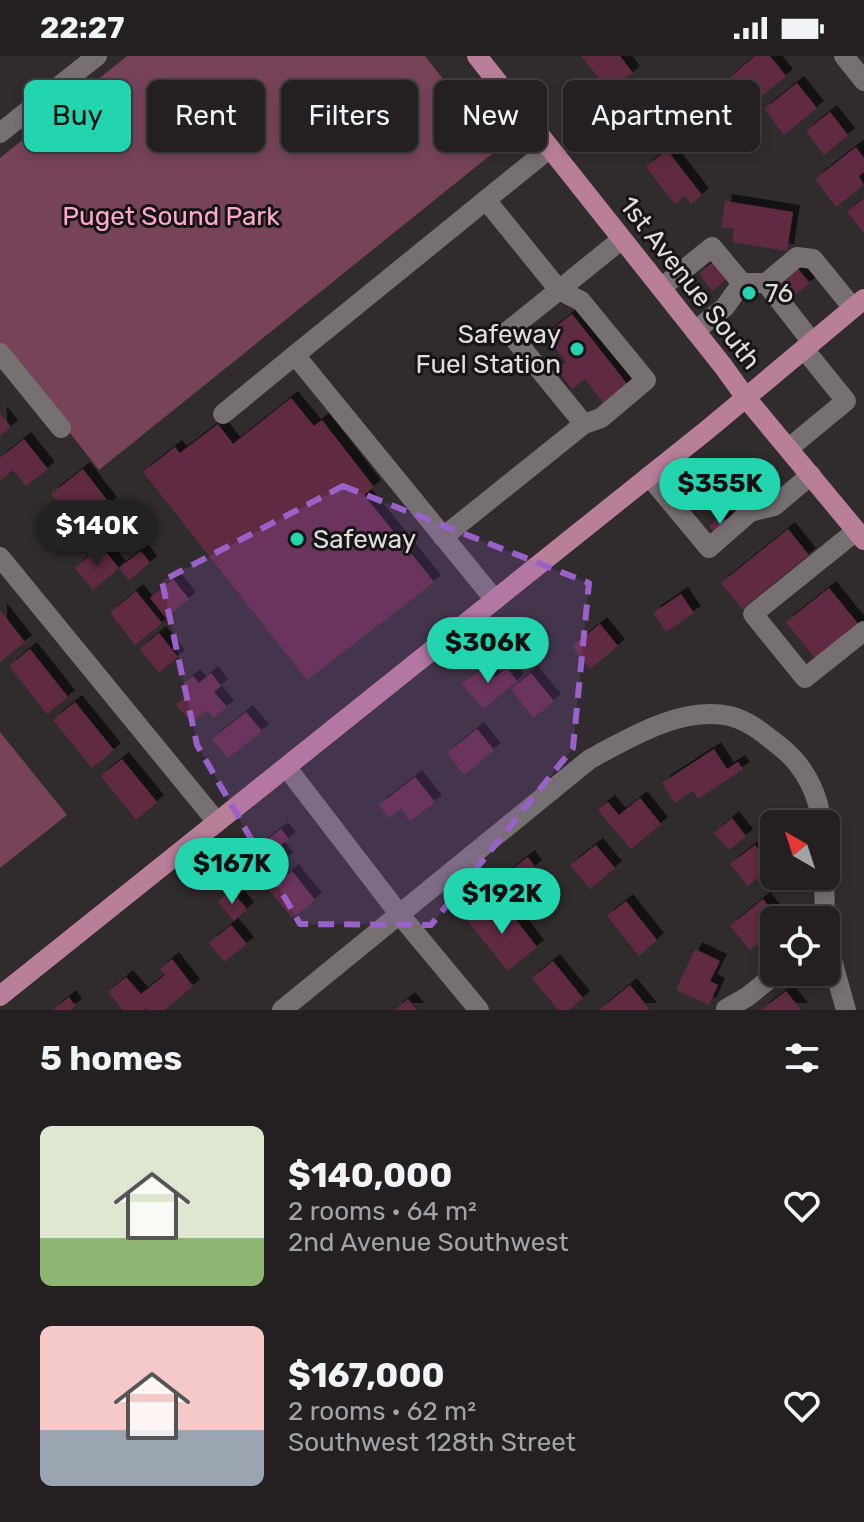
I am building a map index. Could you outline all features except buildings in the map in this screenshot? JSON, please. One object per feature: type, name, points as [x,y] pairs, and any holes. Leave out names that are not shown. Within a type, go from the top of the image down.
[{"type":"main road","name":"1st Avenue South","points":[[477,56],[746,398],[860,536]]},
{"type":"main road","points":[[0,996],[746,398],[859,303]]},
{"type":"street","points":[[0,133],[97,56]]},
{"type":"street","points":[[844,56],[864,81]]},
{"type":"street","points":[[223,414],[550,148]]},
{"type":"street","points":[[443,537],[584,424],[601,418],[646,380],[581,301],[559,290],[486,200]]},
{"type":"street","points":[[584,424],[508,331],[622,239]]},
{"type":"street","points":[[661,288],[712,247],[742,283]]},
{"type":"street","points":[[742,283],[766,283],[797,257],[813,259],[859,303]]},
{"type":"street","points":[[695,331],[725,307],[742,283]]},
{"type":"street","points":[[766,283],[846,401],[789,448]]},
{"type":"street","points":[[0,353],[61,428]]},
{"type":"street","points":[[295,355],[495,600]]},
{"type":"street","points":[[649,476],[709,548],[750,512],[774,506],[811,475]]},
{"type":"street","points":[[860,536],[753,614],[805,678],[864,631]]},
{"type":"street","points":[[0,557],[217,822]]},
{"type":"street","points":[[282,1010],[590,759],[631,737],[670,722],[701,715],[731,717],[760,730],[794,758],[811,786],[817,810]]},
{"type":"street","points":[[287,768],[400,915],[479,1010]]},
{"type":"street","points":[[726,1009],[761,986]]},
{"type":"street","points":[[839,986],[846,1010]]},
{"type":"highlighted area","points":[[343,486],[589,583],[573,748],[431,925],[300,924],[197,745],[162,581]]},
{"type":"green space","name":"Puget Sound Park","points":[[127,56],[425,56],[444,80],[434,80],[434,152],[494,152],[99,470],[0,344],[0,158],[24,139],[24,152],[131,152],[131,80],[97,80]]},
{"type":"green space","points":[[0,732],[67,815],[0,868]]},
{"type":"place","name":"76","points":[[749,293]]},
{"type":"place","name":"Safeway Fuel Station","points":[[577,349]]},
{"type":"place","name":"Safeway","points":[[297,539]]}]
